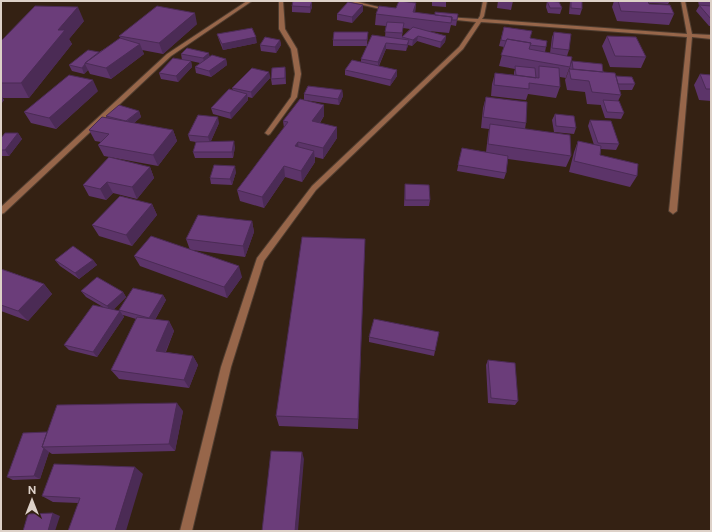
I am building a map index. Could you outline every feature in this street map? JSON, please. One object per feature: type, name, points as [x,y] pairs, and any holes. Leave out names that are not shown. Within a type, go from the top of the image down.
[{"type":"street","points":[[1,211],[169,55],[250,1]]},
{"type":"street","points":[[268,133],[294,97],[298,74],[294,49],[282,29],[281,1]]},
{"type":"street","points":[[348,1],[393,11]]},
{"type":"street","points":[[186,531],[226,367],[260,260],[314,188],[461,48],[482,16],[485,1]]},
{"type":"street","points":[[673,211],[690,35],[683,1]]},
{"type":"street","points":[[440,17],[711,37]]},
{"type":"building","points":[[293,1],[312,1],[310,7],[292,6]]},
{"type":"building","points":[[399,1],[416,3],[413,12],[452,17],[451,23],[376,14],[379,6],[396,8]]},
{"type":"building","points":[[547,1],[559,2],[562,8],[550,8]]},
{"type":"building","points":[[571,1],[582,1],[582,9],[571,8]]},
{"type":"building","points":[[618,1],[648,1],[649,4],[670,5],[674,14],[621,11]]},
{"type":"building","points":[[348,2],[363,5],[352,17],[337,14]]},
{"type":"building","points":[[699,5],[711,6],[711,19]]},
{"type":"building","points":[[35,6],[78,7],[58,30],[65,30],[21,83],[1,83],[1,41]]},
{"type":"building","points":[[157,6],[195,13],[159,43],[119,36]]},
{"type":"building","points":[[435,12],[458,14],[457,20],[452,20],[452,17],[435,15]]},
{"type":"building","points":[[387,22],[404,23],[402,33],[385,32]]},
{"type":"building","points":[[413,27],[446,36],[441,42],[418,36],[413,40],[402,37]]},
{"type":"building","points":[[504,27],[532,31],[530,38],[547,41],[546,47],[530,45],[531,43],[507,39],[506,41],[501,40]]},
{"type":"building","points":[[252,28],[256,37],[222,44],[217,34]]},
{"type":"building","points":[[334,32],[368,32],[367,40],[333,40]]},
{"type":"building","points":[[554,32],[571,34],[569,50],[552,48]]},
{"type":"building","points":[[372,35],[409,40],[407,45],[386,43],[378,62],[361,59]]},
{"type":"building","points":[[607,36],[636,37],[646,57],[615,56]]},
{"type":"building","points":[[265,37],[280,40],[275,47],[260,45]]},
{"type":"building","points":[[120,38],[140,44],[106,68],[85,63]]},
{"type":"building","points":[[507,39],[531,43],[529,49],[572,57],[570,67],[501,55]]},
{"type":"building","points":[[187,48],[209,53],[203,58],[181,54]]},
{"type":"building","points":[[88,50],[99,52],[85,63],[82,68],[69,65]]},
{"type":"building","points":[[212,55],[226,59],[209,71],[195,67]]},
{"type":"building","points":[[173,58],[191,61],[176,76],[159,73]]},
{"type":"building","points":[[352,60],[397,70],[391,80],[345,70]]},
{"type":"building","points":[[572,61],[602,64],[603,72],[573,69]]},
{"type":"building","points":[[515,66],[535,68],[536,78],[516,75]]},
{"type":"building","points":[[539,66],[559,68],[560,87],[529,83],[529,89],[494,85],[495,73],[539,78]]},
{"type":"building","points":[[285,67],[285,78],[271,79],[272,68]]},
{"type":"building","points":[[252,68],[269,72],[251,92],[232,88]]},
{"type":"building","points":[[569,69],[615,73],[621,95],[592,92],[589,81],[571,79]]},
{"type":"building","points":[[700,74],[711,75],[711,89],[706,89]]},
{"type":"building","points":[[69,75],[93,80],[49,118],[24,112]]},
{"type":"building","points":[[616,76],[632,77],[635,84],[618,84]]},
{"type":"building","points":[[308,86],[342,90],[338,99],[304,94]]},
{"type":"building","points":[[229,89],[247,94],[230,113],[211,108]]},
{"type":"building","points":[[486,97],[527,102],[526,123],[483,117]]},
{"type":"building","points":[[300,99],[324,105],[312,121],[337,127],[323,148],[298,142],[295,146],[314,151],[301,171],[284,166],[262,197],[237,190],[288,122],[283,121]]},
{"type":"building","points":[[603,100],[619,101],[624,113],[607,112]]},
{"type":"building","points":[[119,105],[139,111],[126,121],[106,116]]},
{"type":"building","points":[[555,114],[574,116],[576,128],[556,126]]},
{"type":"building","points":[[198,115],[218,117],[208,137],[188,135]]},
{"type":"building","points":[[102,117],[173,130],[153,155],[98,145],[109,134],[89,130]]},
{"type":"building","points":[[590,120],[611,121],[619,144],[598,143]]},
{"type":"building","points":[[490,124],[570,135],[571,156],[488,144]]},
{"type":"building","points":[[5,133],[18,133],[5,150],[1,150],[1,138]]},
{"type":"building","points":[[234,141],[232,152],[193,152],[196,142]]},
{"type":"building","points":[[578,141],[601,146],[600,155],[638,164],[637,176],[574,161]]},
{"type":"building","points":[[462,148],[508,156],[506,173],[458,165]]},
{"type":"building","points":[[109,157],[150,167],[132,187],[107,182],[100,189],[83,185]]},
{"type":"building","points":[[214,165],[235,166],[230,179],[210,178]]},
{"type":"building","points":[[405,184],[429,185],[430,200],[405,200]]},
{"type":"building","points":[[120,196],[152,204],[126,235],[92,225]]},
{"type":"building","points":[[198,215],[252,221],[243,246],[186,239]]},
{"type":"building","points":[[151,236],[239,266],[224,287],[134,256]]},
{"type":"building","points":[[302,237],[365,239],[358,419],[276,416]]},
{"type":"building","points":[[73,246],[93,260],[75,273],[55,260]]},
{"type":"building","points":[[1,269],[44,284],[18,311],[1,305]]},
{"type":"building","points":[[97,277],[123,292],[107,306],[81,291]]},
{"type":"building","points":[[133,288],[163,295],[149,318],[119,310]]},
{"type":"building","points":[[93,305],[120,311],[93,352],[64,345]]},
{"type":"building","points":[[137,317],[169,321],[156,351],[193,356],[184,380],[111,370]]},
{"type":"building","points":[[374,319],[439,332],[435,351],[369,337]]},
{"type":"building","points":[[488,360],[515,363],[518,401],[491,398]]},
{"type":"building","points":[[177,403],[169,444],[42,447],[57,405]]},
{"type":"building","points":[[47,432],[42,447],[44,448],[34,476],[7,477],[23,433]]},
{"type":"building","points":[[271,451],[302,452],[295,531],[262,531]]},
{"type":"building","points":[[54,464],[135,467],[115,531],[68,531],[80,498],[42,496]]},
{"type":"building","points":[[53,513],[48,531],[23,531],[28,514]]}]
